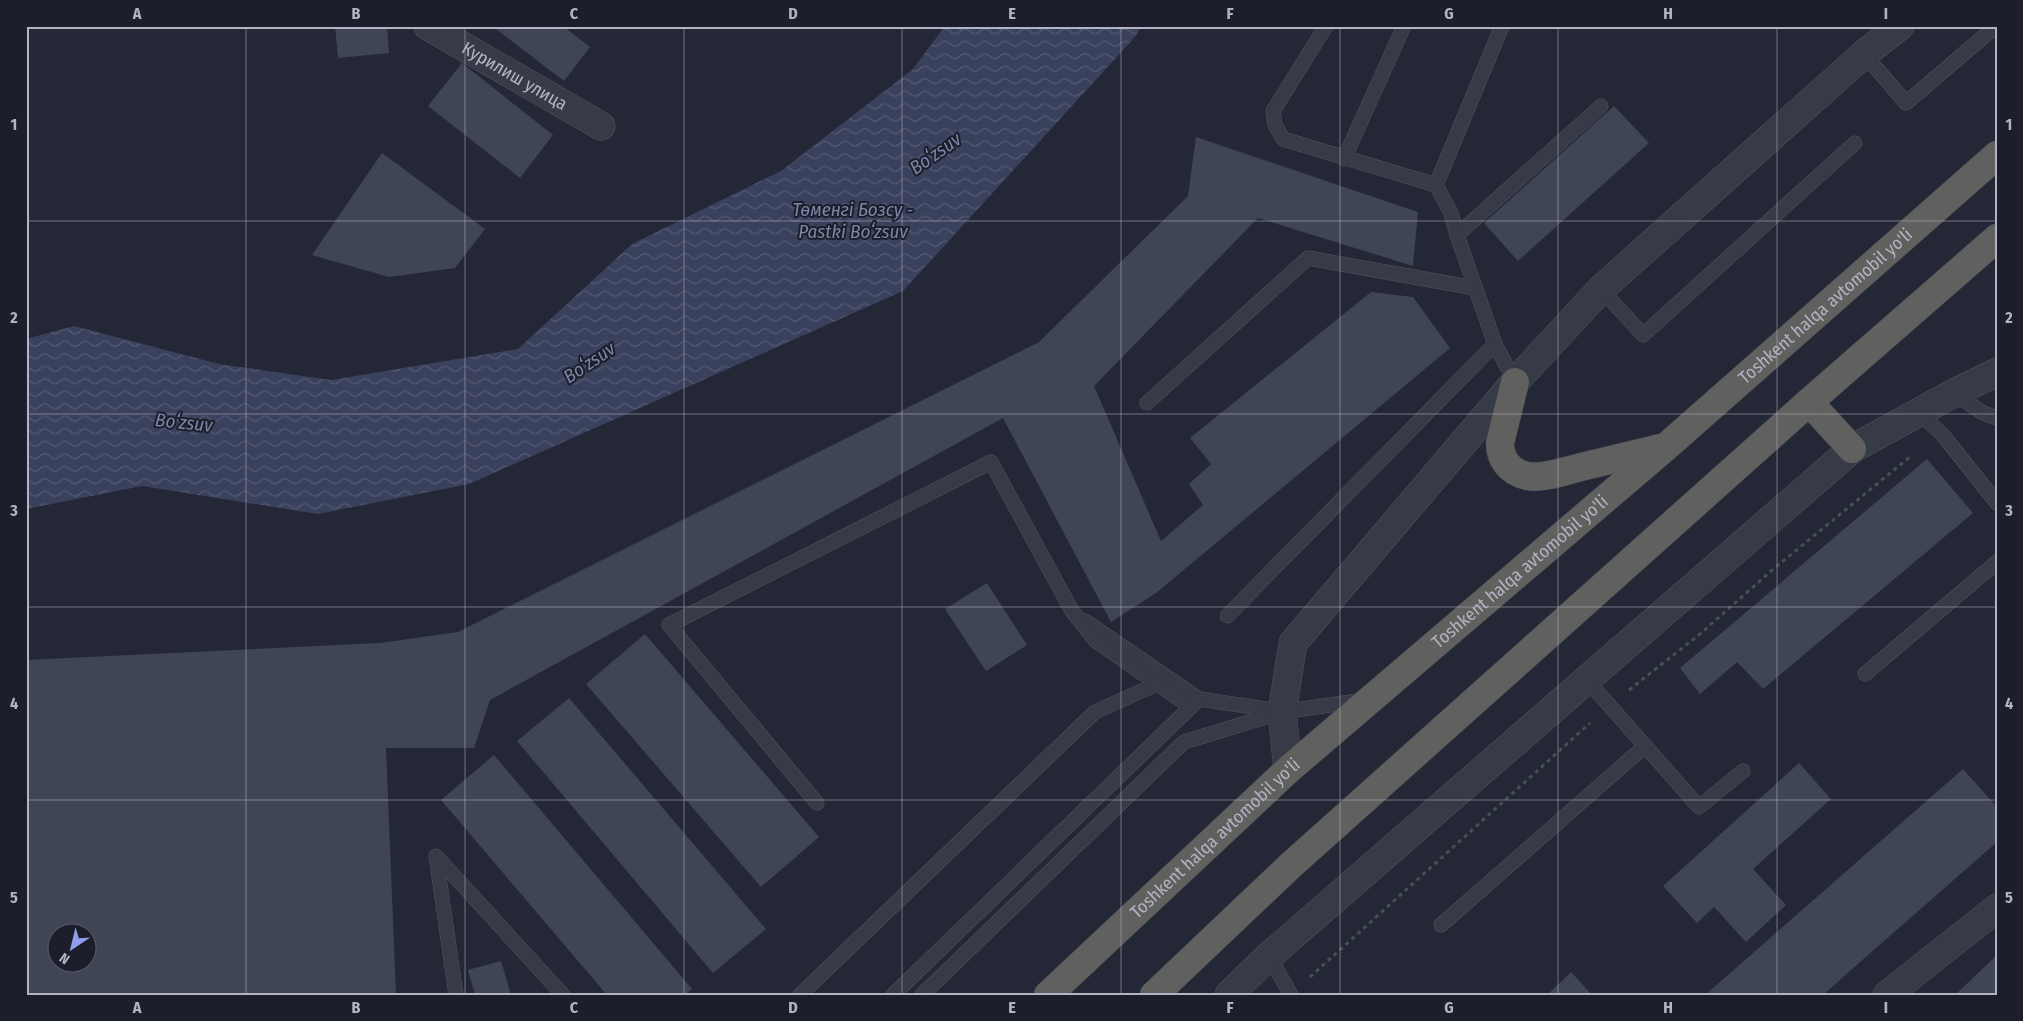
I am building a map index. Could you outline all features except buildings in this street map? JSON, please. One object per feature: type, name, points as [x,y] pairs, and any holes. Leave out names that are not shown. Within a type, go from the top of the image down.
[{"type":"highway","name":"Toshkent halqa avtomobil yo'li","points":[[1048,995],[1288,770],[1666,446],[1997,155]]},
{"type":"highway","points":[[1154,995],[1290,865],[1809,402],[1997,238]]},
{"type":"highway","points":[[1515,382],[1500,443],[1500,452],[1503,459],[1514,471],[1530,476],[1556,473],[1666,446]]},
{"type":"highway","points":[[1809,402],[1852,449]]},
{"type":"street","name":"Курилиш улица","points":[[428,26],[601,126]]},
{"type":"street","points":[[1288,770],[1282,712],[1293,644],[1515,382],[1601,289],[1864,54],[1900,26]]},
{"type":"street","points":[[1229,995],[1269,956],[1852,449],[1954,393],[1997,372]]},
{"type":"street","points":[[1887,995],[1997,908]]},
{"type":"lane","points":[[1326,26],[1273,111],[1275,125],[1283,139],[1436,186],[1451,213],[1495,344],[1515,382]]},
{"type":"lane","points":[[1344,159],[1404,26]]},
{"type":"lane","points":[[1436,186],[1502,26]]},
{"type":"lane","points":[[1864,54],[1906,103],[1996,26]]},
{"type":"lane","points":[[1457,235],[1601,106]]},
{"type":"lane","points":[[1601,289],[1643,336],[1855,143]]},
{"type":"lane","points":[[1147,403],[1308,258],[1475,288]]},
{"type":"lane","points":[[1227,616],[1495,344]]},
{"type":"lane","points":[[1954,393],[1983,413],[1997,418]]},
{"type":"lane","points":[[1919,413],[1942,434],[1997,503]]},
{"type":"lane","points":[[817,803],[669,625],[991,462],[1072,611],[1096,641],[1157,684],[1195,703],[1282,712]]},
{"type":"lane","points":[[1865,674],[1997,562]]},
{"type":"lane","points":[[1072,611],[1195,703]]},
{"type":"lane","points":[[1586,679],[1699,807],[1743,771]]},
{"type":"lane","points":[[800,995],[1095,712],[1157,684]]},
{"type":"lane","points":[[922,995],[1184,742],[1282,712],[1372,698]]},
{"type":"lane","points":[[892,995],[1195,703]]},
{"type":"lane","points":[[1441,926],[1645,746]]},
{"type":"lane","points":[[456,995],[436,856],[563,995]]},
{"type":"lane","points":[[1269,956],[1291,995]]},
{"type":"path","points":[[1291,995],[1610,705],[1700,634],[1771,571],[1902,462],[1942,434]]},
{"type":"water","name":"Төменгі Бозсу - Pastki Boʻzsuv","points":[[945,26],[1142,26],[1134,38],[903,291],[469,484],[318,514],[142,486],[26,509],[26,339],[74,326],[219,364],[331,380],[518,349],[632,244],[781,171],[913,69]]},
{"type":"water label","name":"Boʻzsuv","points":[[935,153]]},
{"type":"water label","name":"Boʻzsuv","points":[[589,362]]},
{"type":"water label","name":"Boʻzsuv","points":[[184,422]]}]
